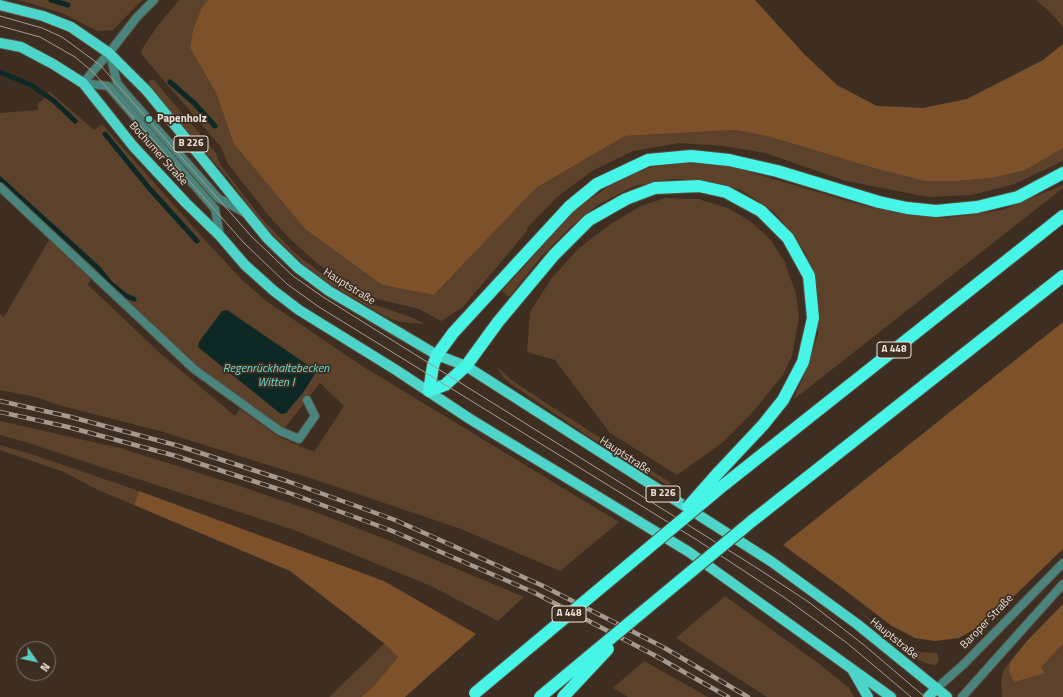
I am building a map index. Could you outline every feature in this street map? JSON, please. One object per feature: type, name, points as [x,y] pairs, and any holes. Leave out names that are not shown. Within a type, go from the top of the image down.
[{"type":"highway","points":[[662,536],[763,425],[783,400],[803,362],[813,318],[809,276],[788,238],[761,211],[726,192],[699,186],[654,188],[626,198],[589,220],[554,255],[498,322],[466,366],[445,385],[429,391],[433,366],[437,355],[453,332],[569,207],[597,184],[648,160],[691,156],[729,160],[777,171],[879,202],[907,208],[936,211],[977,207],[1018,197],[1063,173]]},
{"type":"highway","name":"A 448","points":[[473,695],[725,484],[1063,216]]},
{"type":"highway","points":[[540,697],[752,521],[1063,276]]},
{"type":"highway","points":[[563,697],[643,611]]},
{"type":"main road","name":"Bochumer Straße","points":[[0,5],[43,16],[71,27],[110,53],[147,91],[268,239],[298,268]]},
{"type":"main road","name":"Bochumer Straße","points":[[0,42],[21,47],[54,64],[83,83],[133,146],[186,203],[220,236],[245,265],[274,291],[299,310],[429,391]]},
{"type":"main road","name":"Hauptstraße","points":[[298,268],[329,291],[437,355],[466,366],[772,562],[857,624],[947,697]]},
{"type":"main road","name":"B 226","points":[[429,391],[470,419],[689,552],[892,697]]},
{"type":"main road","name":"B 226","points":[[851,667],[868,697]]},
{"type":"main road","name":"Baroper Straße","points":[[928,697],[937,688]]},
{"type":"street","points":[[83,83],[110,53],[137,17],[154,0]]},
{"type":"street","name":"Bochumer Straße","points":[[110,53],[117,83],[218,198],[248,214]]},
{"type":"street","name":"Bochumer Straße","points":[[83,83],[108,86],[215,209],[220,236]]},
{"type":"street","points":[[0,188],[194,369],[280,432],[298,439],[315,416],[307,400]]},
{"type":"street","name":"Baroper Straße","points":[[937,688],[964,664],[1063,563]]},
{"type":"street","points":[[962,697],[1063,584]]},
{"type":"shaded area","points":[[19,0],[142,0],[113,30],[97,31],[62,13]]},
{"type":"shaded area","points":[[179,0],[208,0],[202,7],[190,48],[216,93],[234,144],[305,229],[382,285],[434,295],[536,188],[625,136],[735,130],[767,136],[877,169],[925,181],[956,181],[991,178],[1063,148],[1063,161],[1014,184],[972,195],[928,197],[846,181],[765,153],[723,146],[679,143],[633,151],[592,171],[557,197],[527,228],[527,231],[463,307],[441,321],[419,309],[377,299],[346,283],[318,264],[292,241],[269,216],[228,164],[221,147],[141,54],[142,49],[156,28]]},
{"type":"shaded area","points":[[208,0],[755,0],[805,55],[837,85],[877,106],[923,108],[967,99],[1043,60],[1063,44],[1063,148],[1025,170],[991,178],[956,181],[925,181],[877,169],[767,136],[735,130],[625,136],[536,188],[434,295],[382,285],[305,229],[234,144],[216,93],[190,48],[193,30],[202,7]]},
{"type":"shaded area","points":[[1036,0],[1063,0],[1063,27],[1051,13]]},
{"type":"shaded area","points":[[151,80],[154,80],[216,153],[220,164],[262,219],[296,254],[335,284],[363,301],[411,317],[425,324],[401,322],[388,318],[328,283],[305,266],[264,226],[230,181],[147,84]]},
{"type":"shaded area","points":[[49,91],[94,130],[102,124],[205,240],[243,281],[265,300],[359,364],[619,522],[560,571],[461,529],[319,481],[160,431],[58,405],[36,397],[0,390],[0,314],[4,317],[49,240],[91,278],[88,285],[160,353],[235,416],[240,409],[279,437],[314,452],[344,406],[320,383],[284,429],[219,383],[184,354],[0,183],[0,113],[38,110],[38,103],[42,101]],"holes":[[[198,347],[286,413],[281,414]]]},
{"type":"shaded area","points":[[683,163],[722,164],[865,206],[913,215],[946,218],[1002,210],[1063,185],[1063,188],[793,400],[806,371],[818,334],[817,288],[806,254],[791,232],[773,211],[743,191],[709,181],[674,179],[634,186],[598,205],[572,226],[541,257],[509,297],[502,291],[575,210],[616,181],[645,168]]},
{"type":"shaded area","points":[[665,198],[698,199],[728,208],[750,221],[770,239],[784,261],[796,293],[799,318],[792,356],[783,375],[752,413],[722,443],[677,475],[610,433],[555,360],[527,352],[530,312],[551,279],[578,249],[609,225],[641,206]]},
{"type":"shaded area","points":[[1063,322],[1063,549],[987,622],[959,638],[935,641],[915,638],[892,626],[783,545]]},
{"type":"shaded area","points":[[497,367],[513,381],[552,407],[671,483],[667,485],[588,436],[511,384],[502,376]]},
{"type":"shaded area","points":[[0,421],[120,448],[231,483],[310,510],[388,540],[524,597],[498,621],[431,586],[294,530],[0,435]]},
{"type":"shaded area","points":[[0,445],[139,491],[134,505],[98,490],[64,472],[0,450]]},
{"type":"shaded area","points":[[139,491],[384,581],[476,634],[405,697],[361,697],[372,688],[398,657],[385,644],[290,571],[134,505]]},
{"type":"shaded area","points":[[725,596],[818,663],[849,688],[854,697],[767,697],[676,638]]},
{"type":"shaded area","points":[[1063,604],[1063,644],[1041,667],[1045,673],[1014,682],[1009,671],[1010,662],[1027,641]]},
{"type":"shaded area","points":[[857,609],[906,647],[920,652],[937,653],[939,659],[938,662],[935,665],[916,659],[888,638]]},
{"type":"shaded area","points":[[385,643],[398,657],[372,688],[361,697],[329,697]]},
{"type":"shaded area","points":[[1063,644],[1063,697],[1002,697],[1001,683],[1003,671],[1010,662],[1009,672],[1045,673],[1041,667]]},
{"type":"shaded area","points":[[644,661],[708,697],[628,697],[613,688]]},
{"type":"water","name":"Regenrückhaltebecken Witten I","points":[[227,310],[315,370],[315,374],[302,394],[286,413],[281,414],[198,347],[199,342],[222,311]]},
{"type":"waterway","points":[[51,0],[68,5]]},
{"type":"waterway","points":[[0,72],[31,85],[54,101],[75,121]]},
{"type":"waterway","points":[[170,82],[194,103],[215,126]]},
{"type":"waterway","points":[[105,134],[149,188],[197,241]]},
{"type":"waterway","points":[[0,179],[98,268],[111,284],[126,296],[134,299]]},
{"type":"tram line","points":[[0,16],[42,28],[62,37],[100,65],[251,236],[293,276],[323,297],[757,568],[810,603],[864,645],[925,697]]},
{"type":"tram line","points":[[0,26],[40,37],[75,57],[93,72],[244,243],[287,284],[319,307],[697,540],[785,598],[847,643],[911,697]]},
{"type":"railway","points":[[0,401],[71,417],[179,446],[287,481],[395,520],[541,585],[663,647],[748,697]]},
{"type":"railway","points":[[0,412],[68,427],[176,456],[284,491],[390,530],[533,592],[654,655],[728,697]]},
{"type":"place","name":"Papenholz","points":[[149,119]]}]
